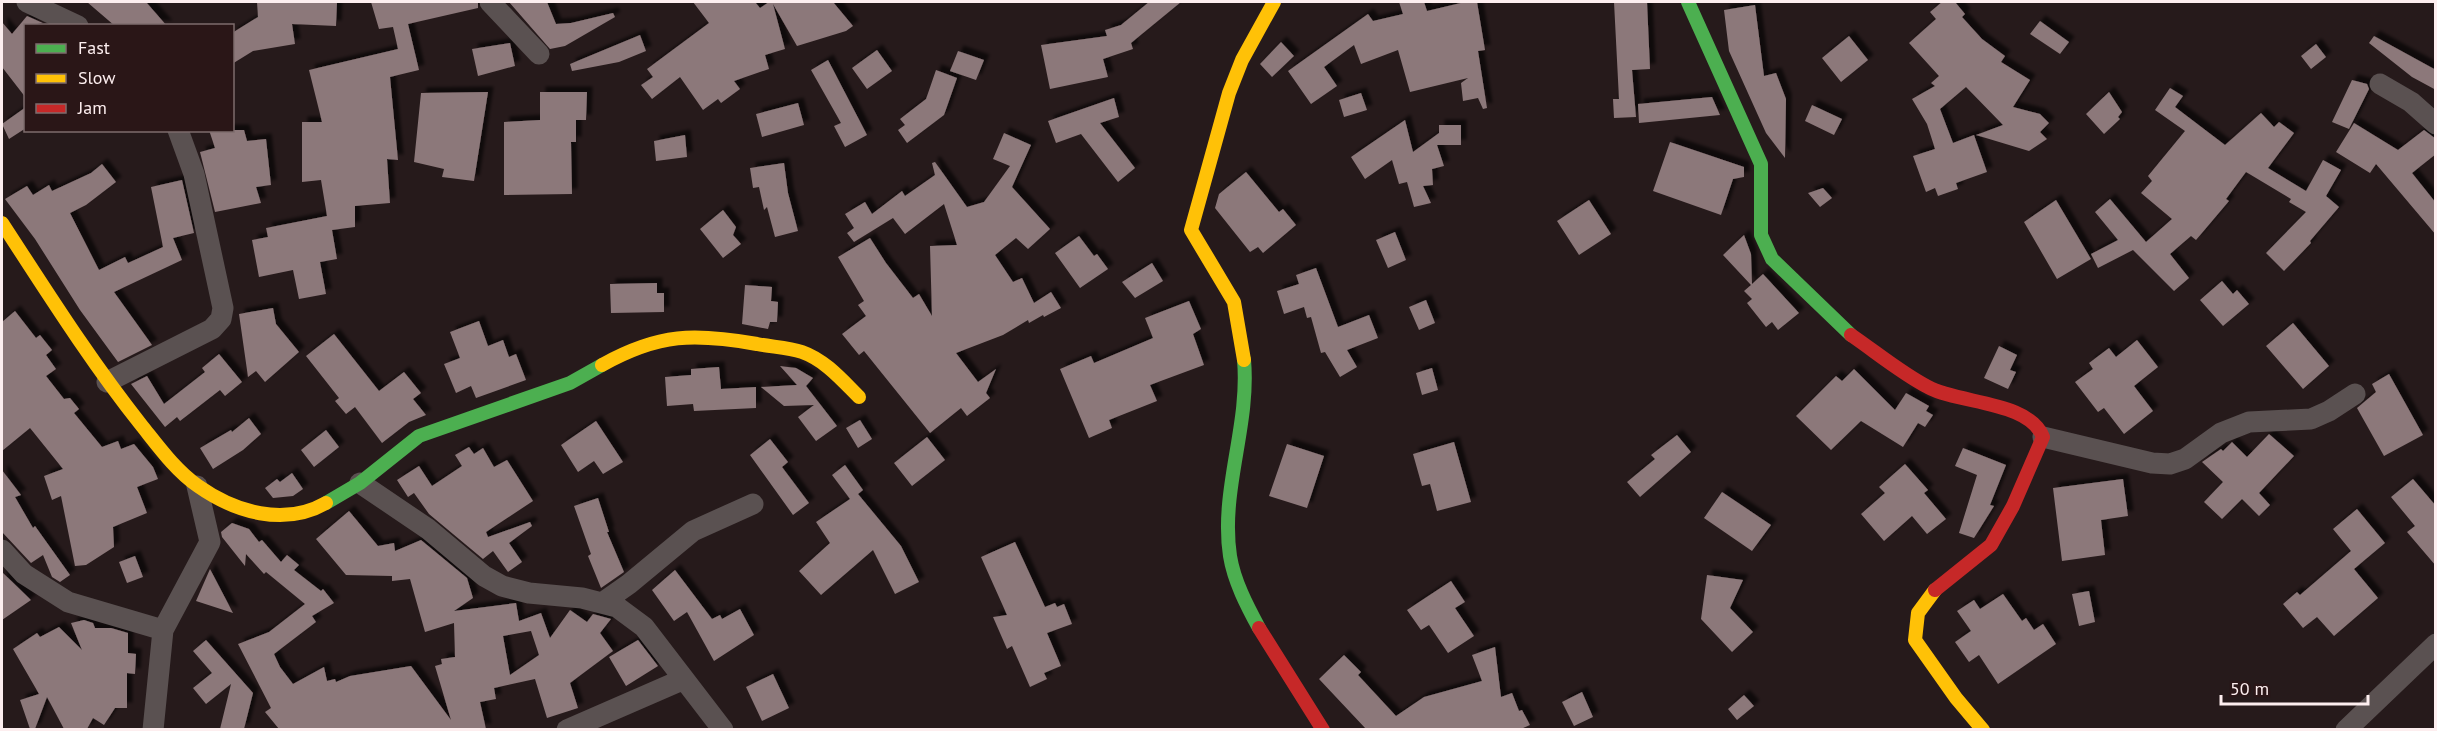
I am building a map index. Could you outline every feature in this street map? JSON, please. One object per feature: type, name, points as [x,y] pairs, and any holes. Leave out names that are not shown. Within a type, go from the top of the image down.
[{"type":"street","points":[[27,2],[74,24]]},
{"type":"street","points":[[490,2],[539,54]]},
{"type":"street","points":[[1274,2],[1242,60],[1229,93],[1191,230],[1196,242],[1232,295],[1245,363],[1245,407],[1228,528],[1230,558],[1245,602],[1323,729]]},
{"type":"street","points":[[1688,2],[1761,165],[1761,235],[1772,259],[1846,332],[1929,387],[2022,415],[2039,427],[2043,437],[2002,526],[1990,546],[1972,563],[1942,582],[1918,612],[1915,640],[1956,698],[1983,729]]},
{"type":"street","points":[[2380,84],[2411,102],[2436,124]]},
{"type":"street","points":[[107,382],[212,329],[221,319],[223,308],[194,174],[179,132]]},
{"type":"street","points":[[2,223],[107,382],[161,450],[197,486],[249,512],[279,517],[315,509],[360,483],[419,436],[570,383],[630,349],[675,337],[715,337],[802,352],[831,369],[859,397]]},
{"type":"street","points":[[2043,437],[2151,463],[2170,464],[2185,459],[2221,433],[2249,422],[2311,419],[2329,411],[2355,394]]},
{"type":"street","points":[[360,483],[428,529],[484,576],[502,586],[529,593],[582,597],[617,607],[644,627],[723,729]]},
{"type":"street","points":[[153,729],[163,630],[210,542],[197,486]]},
{"type":"street","points":[[602,603],[629,584],[693,531],[753,504]]},
{"type":"street","points":[[2,550],[24,574],[68,602],[163,630]]},
{"type":"street","points":[[2346,729],[2436,644]]},
{"type":"street","points":[[567,729],[684,679]]},
{"type":"building","points":[[87,2],[146,2],[165,24],[113,24]]},
{"type":"building","points":[[257,2],[337,2],[336,26],[292,24],[295,44],[253,51],[234,63],[234,32],[258,17]]},
{"type":"building","points":[[371,2],[478,2],[478,8],[408,24],[419,70],[390,77],[398,160],[387,159],[390,203],[355,206],[355,227],[332,230],[337,259],[320,262],[326,294],[299,299],[293,270],[259,277],[252,240],[268,237],[266,228],[327,216],[321,180],[302,182],[302,122],[322,122],[309,70],[398,49],[393,27],[379,29]]},
{"type":"building","points":[[509,2],[547,2],[556,24],[571,23],[613,13],[615,17],[565,46],[550,49]]},
{"type":"building","points":[[693,2],[755,2],[760,8],[769,2],[833,2],[853,26],[846,31],[797,46],[773,4],[785,49],[765,55],[769,69],[734,81],[740,89],[721,103],[718,99],[703,110],[680,77],[652,99],[641,85],[653,77],[647,69],[709,23]]},
{"type":"building","points":[[1149,2],[1181,2],[1131,43],[1133,49],[1103,59],[1108,77],[1050,89],[1041,45],[1107,36],[1105,30],[1121,25]]},
{"type":"building","points":[[1399,2],[1424,2],[1427,11],[1465,2],[1477,2],[1485,50],[1478,51],[1487,108],[1483,109],[1478,98],[1463,101],[1461,83],[1468,78],[1410,92],[1398,50],[1361,64],[1354,45],[1324,67],[1337,86],[1311,104],[1288,71],[1368,14],[1373,21],[1403,14]]},
{"type":"building","points":[[1614,2],[1647,2],[1650,69],[1632,70],[1636,117],[1614,118],[1613,99],[1619,99]]},
{"type":"building","points":[[1942,2],[1955,2],[1965,14],[1962,17],[1982,39],[2005,56],[2001,62],[2030,80],[2013,107],[2040,114],[2049,123],[2040,132],[2047,139],[2029,151],[1976,135],[2003,125],[1966,87],[1940,109],[1953,143],[1974,135],[1987,172],[1956,183],[1958,189],[1938,196],[1935,188],[1926,192],[1913,156],[1935,149],[1927,124],[1912,99],[1935,86],[1931,83],[1939,76],[1909,43],[1936,19],[1930,12]]},
{"type":"building","points":[[1755,5],[1764,76],[1776,73],[1786,99],[1785,158],[1766,133],[1729,51],[1724,10]]},
{"type":"building","points":[[27,16],[43,23],[24,24],[24,95],[2,67],[2,22],[12,34]]},
{"type":"building","points":[[2040,21],[2069,42],[2060,54],[2030,34]]},
{"type":"building","points":[[640,35],[646,51],[619,62],[572,71],[570,64]]},
{"type":"building","points":[[1849,36],[1868,60],[1841,82],[1822,58]]},
{"type":"building","points":[[2374,36],[2436,70],[2436,90],[2412,77],[2369,43]]},
{"type":"building","points":[[1281,42],[1294,56],[1272,77],[1260,64]]},
{"type":"building","points":[[510,43],[515,66],[478,76],[472,49]]},
{"type":"building","points":[[2316,44],[2326,57],[2311,69],[2301,56]]},
{"type":"building","points":[[877,50],[892,71],[867,89],[852,68]]},
{"type":"building","points":[[958,51],[984,60],[976,80],[950,71]]},
{"type":"building","points":[[828,60],[867,135],[845,147],[834,126],[841,123],[811,70]]},
{"type":"building","points":[[936,70],[957,78],[944,115],[907,143],[898,130],[905,125],[900,119],[926,99]]},
{"type":"building","points":[[2352,80],[2367,84],[2369,89],[2349,129],[2332,122]]},
{"type":"building","points":[[2170,88],[2183,96],[2175,107],[2225,145],[2261,113],[2274,127],[2279,122],[2294,133],[2268,168],[2306,191],[2323,160],[2341,170],[2326,196],[2339,207],[2310,241],[2311,243],[2284,271],[2266,253],[2306,212],[2289,202],[2291,199],[2246,172],[2226,199],[2229,201],[2196,240],[2191,236],[2170,254],[2189,278],[2174,291],[2133,250],[2098,268],[2091,254],[2118,240],[2095,212],[2110,199],[2146,242],[2172,219],[2141,193],[2152,181],[2148,176],[2185,131],[2155,110]]},
{"type":"building","points":[[488,92],[474,181],[442,177],[444,169],[414,162],[421,93]]},
{"type":"building","points":[[540,92],[587,92],[586,120],[576,120],[576,142],[571,142],[572,194],[504,195],[504,122],[540,120]]},
{"type":"building","points":[[2109,92],[2122,112],[2118,117],[2120,119],[2104,134],[2086,114]]},
{"type":"building","points":[[1361,93],[1367,110],[1344,117],[1339,100]]},
{"type":"building","points":[[1712,97],[1720,115],[1639,123],[1638,104]]},
{"type":"building","points":[[1114,98],[1119,117],[1100,123],[1135,168],[1118,182],[1081,134],[1056,143],[1048,121]]},
{"type":"building","points":[[798,103],[804,125],[762,137],[756,114]]},
{"type":"building","points":[[1812,105],[1842,119],[1834,135],[1805,121]]},
{"type":"building","points":[[24,108],[24,129],[9,139],[2,124]]},
{"type":"building","points":[[1405,120],[1413,152],[1439,133],[1439,125],[1461,125],[1461,145],[1437,145],[1444,166],[1432,169],[1433,185],[1423,186],[1431,203],[1414,207],[1407,182],[1399,184],[1392,160],[1365,179],[1351,157]]},
{"type":"building","points":[[2354,123],[2398,150],[2424,130],[2436,139],[2436,154],[2412,173],[2436,203],[2436,235],[2376,164],[2370,173],[2336,152]]},
{"type":"building","points":[[244,130],[247,141],[266,139],[271,185],[256,187],[261,203],[215,212],[200,152],[215,148],[210,132]]},
{"type":"building","points":[[1004,133],[1031,145],[1012,187],[1050,229],[1028,249],[1016,238],[995,255],[1013,282],[1022,278],[1034,303],[1051,292],[1061,308],[1029,323],[1028,320],[1003,335],[956,353],[978,382],[996,369],[986,393],[990,398],[967,416],[961,408],[930,433],[864,351],[859,355],[842,334],[866,316],[858,305],[864,301],[838,257],[870,238],[913,298],[919,294],[932,316],[930,246],[957,245],[944,204],[905,234],[893,218],[854,242],[847,233],[854,228],[845,214],[865,202],[872,214],[902,191],[905,196],[935,175],[932,163],[935,162],[967,207],[984,202],[1010,166],[993,159]]},
{"type":"building","points":[[685,135],[687,157],[656,161],[654,141]]},
{"type":"building","points":[[1670,142],[1744,167],[1744,177],[1733,179],[1721,215],[1653,191]]},
{"type":"building","points":[[784,163],[788,193],[798,231],[775,237],[767,207],[764,210],[759,187],[753,188],[750,168]]},
{"type":"building","points":[[102,164],[116,182],[86,205],[70,213],[99,270],[125,257],[128,263],[163,247],[151,187],[182,180],[194,233],[173,238],[182,260],[114,292],[152,345],[118,362],[80,310],[35,239],[5,199],[27,186],[33,195],[49,185],[52,191],[91,173]]},
{"type":"building","points":[[1246,172],[1279,212],[1283,209],[1296,225],[1263,253],[1258,247],[1250,252],[1215,208],[1219,194]]},
{"type":"building","points":[[1823,188],[1832,198],[1820,207],[1808,193]]},
{"type":"building","points":[[1589,200],[1611,234],[1579,255],[1557,221]]},
{"type":"building","points":[[2056,200],[2091,259],[2057,279],[2024,222]]},
{"type":"building","points":[[723,210],[736,227],[733,235],[741,244],[723,258],[700,229]]},
{"type":"building","points":[[1395,232],[1406,260],[1388,268],[1376,240]]},
{"type":"building","points":[[1744,235],[1751,254],[1752,284],[1763,274],[1799,313],[1778,330],[1772,322],[1766,327],[1747,303],[1752,299],[1744,291],[1751,285],[1723,255]]},
{"type":"building","points":[[1079,236],[1094,256],[1097,254],[1108,269],[1080,288],[1055,253]]},
{"type":"building","points":[[1152,263],[1163,281],[1135,298],[1122,282]]},
{"type":"building","points":[[1316,268],[1338,327],[1369,315],[1378,338],[1347,350],[1357,367],[1340,377],[1325,352],[1321,353],[1311,317],[1307,318],[1304,307],[1284,314],[1277,291],[1299,284],[1296,275]]},
{"type":"building","points":[[2222,281],[2233,294],[2237,290],[2249,304],[2223,326],[2200,300]]},
{"type":"building","points":[[657,283],[657,293],[664,293],[664,312],[611,313],[610,284]]},
{"type":"building","points":[[745,285],[772,287],[771,301],[778,302],[777,322],[770,322],[768,329],[742,324]]},
{"type":"building","points":[[1426,300],[1435,323],[1419,330],[1409,307]]},
{"type":"building","points":[[1189,301],[1201,329],[1193,334],[1204,365],[1150,385],[1157,401],[1109,420],[1112,428],[1089,438],[1060,369],[1091,356],[1094,363],[1153,338],[1145,318]]},
{"type":"building","points":[[273,308],[276,324],[299,352],[265,382],[256,371],[248,377],[239,314]]},
{"type":"building","points":[[15,311],[36,338],[40,335],[52,350],[46,355],[56,369],[46,376],[64,399],[70,398],[79,409],[74,413],[102,447],[118,441],[121,449],[134,444],[153,467],[158,479],[137,487],[147,513],[113,527],[114,547],[86,565],[75,566],[61,496],[52,500],[44,476],[63,469],[30,428],[2,451],[2,322]]},
{"type":"building","points":[[479,321],[488,346],[503,340],[509,357],[516,354],[526,380],[476,398],[471,386],[456,393],[444,364],[460,358],[450,332]]},
{"type":"building","points":[[2293,323],[2329,366],[2303,389],[2266,346]]},
{"type":"building","points":[[334,334],[379,391],[404,372],[421,393],[413,399],[426,415],[409,422],[382,443],[355,407],[346,414],[335,401],[339,398],[306,356]]},
{"type":"building","points":[[2137,340],[2158,367],[2134,386],[2153,411],[2124,434],[2104,408],[2098,412],[2075,382],[2093,369],[2089,363],[2109,348],[2116,357]]},
{"type":"building","points":[[1999,346],[2017,355],[2010,370],[2016,372],[2008,389],[1984,378]]},
{"type":"building","points":[[219,354],[242,382],[225,396],[220,390],[180,421],[177,417],[165,427],[131,384],[147,376],[164,404],[205,372],[202,368]]},
{"type":"building","points":[[780,366],[796,368],[813,378],[806,386],[837,426],[816,441],[798,417],[814,405],[784,406],[761,387],[797,385]]},
{"type":"building","points":[[719,367],[721,389],[756,387],[756,408],[694,411],[693,404],[667,406],[665,377],[691,375],[691,369]]},
{"type":"building","points":[[1432,368],[1438,390],[1422,395],[1416,373]]},
{"type":"building","points":[[1854,369],[1895,410],[1906,393],[1929,406],[1926,411],[1933,415],[1925,427],[1918,423],[1903,447],[1861,421],[1831,450],[1796,416],[1836,376],[1842,381]]},
{"type":"building","points":[[2389,374],[2423,435],[2384,456],[2357,408],[2376,392],[2372,384]]},
{"type":"building","points":[[249,418],[261,434],[243,450],[213,469],[200,448],[231,430],[232,432]]},
{"type":"building","points":[[860,420],[872,439],[858,448],[846,428]]},
{"type":"building","points":[[596,421],[623,462],[603,474],[594,461],[578,472],[561,445]]},
{"type":"building","points":[[326,430],[339,447],[314,467],[301,450]]},
{"type":"building","points":[[2269,434],[2294,456],[2259,493],[2270,505],[2259,516],[2242,499],[2222,519],[2204,502],[2223,482],[2202,462],[2221,449],[2223,451],[2232,442],[2247,457]]},
{"type":"building","points":[[1677,435],[1691,452],[1640,497],[1627,482],[1655,459],[1651,455]]},
{"type":"building","points":[[927,437],[945,460],[912,486],[894,463]]},
{"type":"building","points":[[770,439],[788,462],[782,467],[809,503],[793,515],[750,455]]},
{"type":"building","points":[[1454,442],[1471,502],[1437,511],[1430,484],[1422,486],[1413,454]]},
{"type":"building","points":[[1287,444],[1324,456],[1307,508],[1269,496]]},
{"type":"building","points":[[469,447],[474,454],[483,448],[494,467],[507,460],[533,501],[486,532],[488,537],[530,522],[532,526],[509,543],[522,562],[508,572],[493,551],[483,559],[429,514],[414,493],[408,497],[397,480],[419,466],[432,486],[462,466],[455,455]]},
{"type":"building","points":[[1963,448],[2006,465],[1990,505],[1994,506],[1974,538],[1959,533],[1977,475],[1955,466]]},
{"type":"building","points":[[1905,464],[1928,490],[1924,493],[1946,519],[1927,534],[1912,516],[1884,541],[1861,514],[1885,493],[1879,487]]},
{"type":"building","points":[[845,465],[863,490],[858,494],[901,546],[919,582],[895,594],[873,550],[821,595],[799,571],[830,543],[816,522],[850,499],[832,475]]},
{"type":"building","points":[[2,470],[21,495],[15,497],[33,528],[35,526],[70,575],[60,582],[52,577],[43,555],[31,563],[2,532]]},
{"type":"building","points":[[292,473],[303,489],[293,496],[273,498],[265,488],[277,479],[280,482]]},
{"type":"building","points":[[2123,479],[2128,516],[2101,520],[2105,555],[2062,561],[2053,488]]},
{"type":"building","points":[[2413,479],[2436,506],[2436,566],[2407,532],[2415,526],[2391,497]]},
{"type":"building","points":[[1722,492],[1771,525],[1752,551],[1704,518]]},
{"type":"building","points":[[598,498],[609,532],[607,532],[624,572],[601,588],[588,556],[591,554],[574,506]]},
{"type":"building","points":[[2357,509],[2385,543],[2354,569],[2378,598],[2334,636],[2317,617],[2303,628],[2283,604],[2297,592],[2300,595],[2351,551],[2333,529]]},
{"type":"building","points":[[349,511],[378,546],[394,543],[395,551],[421,540],[467,578],[473,598],[454,611],[516,603],[519,621],[541,613],[550,638],[570,610],[587,622],[593,614],[611,619],[600,633],[613,651],[570,683],[578,708],[547,718],[535,679],[494,688],[496,699],[480,702],[486,729],[279,729],[265,712],[271,708],[238,644],[269,632],[305,604],[266,572],[264,574],[246,554],[245,566],[222,537],[221,532],[232,523],[249,529],[259,542],[262,540],[281,562],[287,555],[299,565],[294,570],[321,591],[323,589],[334,603],[312,616],[316,622],[274,654],[280,667],[293,684],[324,667],[327,681],[335,679],[336,682],[350,676],[411,666],[451,720],[435,666],[442,664],[441,659],[455,657],[454,623],[425,632],[410,579],[392,581],[392,576],[346,575],[316,539]],"holes":[[[531,631],[539,655],[510,675],[503,636]]]},
{"type":"building","points":[[1015,542],[1045,607],[1055,603],[1057,607],[1064,604],[1072,624],[1047,633],[1061,666],[1044,673],[1047,679],[1030,687],[1012,646],[1007,649],[993,617],[1007,615],[981,557]]},
{"type":"building","points":[[135,556],[143,577],[127,583],[119,562]]},
{"type":"building","points":[[210,569],[233,613],[196,601]]},
{"type":"building","points":[[675,570],[712,619],[720,615],[722,619],[740,609],[754,635],[714,661],[687,612],[674,621],[652,590]]},
{"type":"building","points":[[2,572],[31,600],[2,620]]},
{"type":"building","points":[[1707,575],[1743,580],[1730,608],[1753,632],[1732,652],[1701,619]]},
{"type":"building","points":[[1451,581],[1465,602],[1455,608],[1474,636],[1448,653],[1429,625],[1421,630],[1407,610]]},
{"type":"building","points":[[2089,591],[2095,622],[2079,626],[2072,594]]},
{"type":"building","points":[[2003,594],[2022,621],[2026,618],[2034,630],[2043,624],[2056,644],[1998,684],[1979,655],[1969,662],[1955,642],[1971,631],[1957,611],[1974,600],[1980,609]]},
{"type":"building","points":[[84,620],[93,623],[95,628],[111,628],[128,633],[128,653],[136,654],[135,674],[127,673],[127,708],[115,708],[104,725],[93,718],[87,729],[64,729],[47,697],[35,729],[30,729],[20,700],[39,694],[13,649],[37,633],[40,637],[59,627],[82,650],[71,623]]},
{"type":"building","points":[[206,640],[253,693],[244,729],[220,729],[231,684],[206,704],[193,688],[212,673],[193,651]]},
{"type":"building","points":[[638,640],[658,666],[626,686],[609,657]]},
{"type":"building","points":[[1495,647],[1501,697],[1512,693],[1519,711],[1522,710],[1530,725],[1521,729],[1366,729],[1319,679],[1344,655],[1361,672],[1358,675],[1396,716],[1424,697],[1482,681],[1472,655]]},
{"type":"building","points":[[773,674],[789,708],[762,721],[746,687]]},
{"type":"building","points":[[1582,692],[1593,717],[1574,726],[1562,702]]},
{"type":"building","points":[[1744,695],[1754,706],[1737,720],[1728,709]]},
{"type":"traffic: fast","points":[[1688,2],[1761,164],[1761,235],[1772,259],[1851,335]]},
{"type":"traffic: fast","points":[[1244,360],[1243,409],[1232,482],[1228,531],[1230,556],[1235,575],[1259,628]]},
{"type":"traffic: fast","points":[[326,503],[360,483],[419,436],[570,383],[602,365]]},
{"type":"traffic: slow","points":[[1244,360],[1234,302],[1191,230],[1229,93],[1242,60],[1274,2]]},
{"type":"traffic: slow","points":[[2,223],[123,402],[161,450],[190,480],[228,503],[260,513],[293,514],[326,503]]},
{"type":"traffic: slow","points":[[602,365],[622,354],[660,341],[696,337],[735,340],[802,352],[833,371],[859,397]]},
{"type":"traffic: slow","points":[[1935,590],[1918,613],[1915,640],[1956,698],[1983,730]]},
{"type":"traffic: jam","points":[[1851,335],[1898,369],[1928,387],[1941,393],[1992,405],[2023,416],[2035,425],[2043,437],[2013,506],[1991,545],[1935,590]]},
{"type":"traffic: jam","points":[[1259,628],[1323,730]]}]
